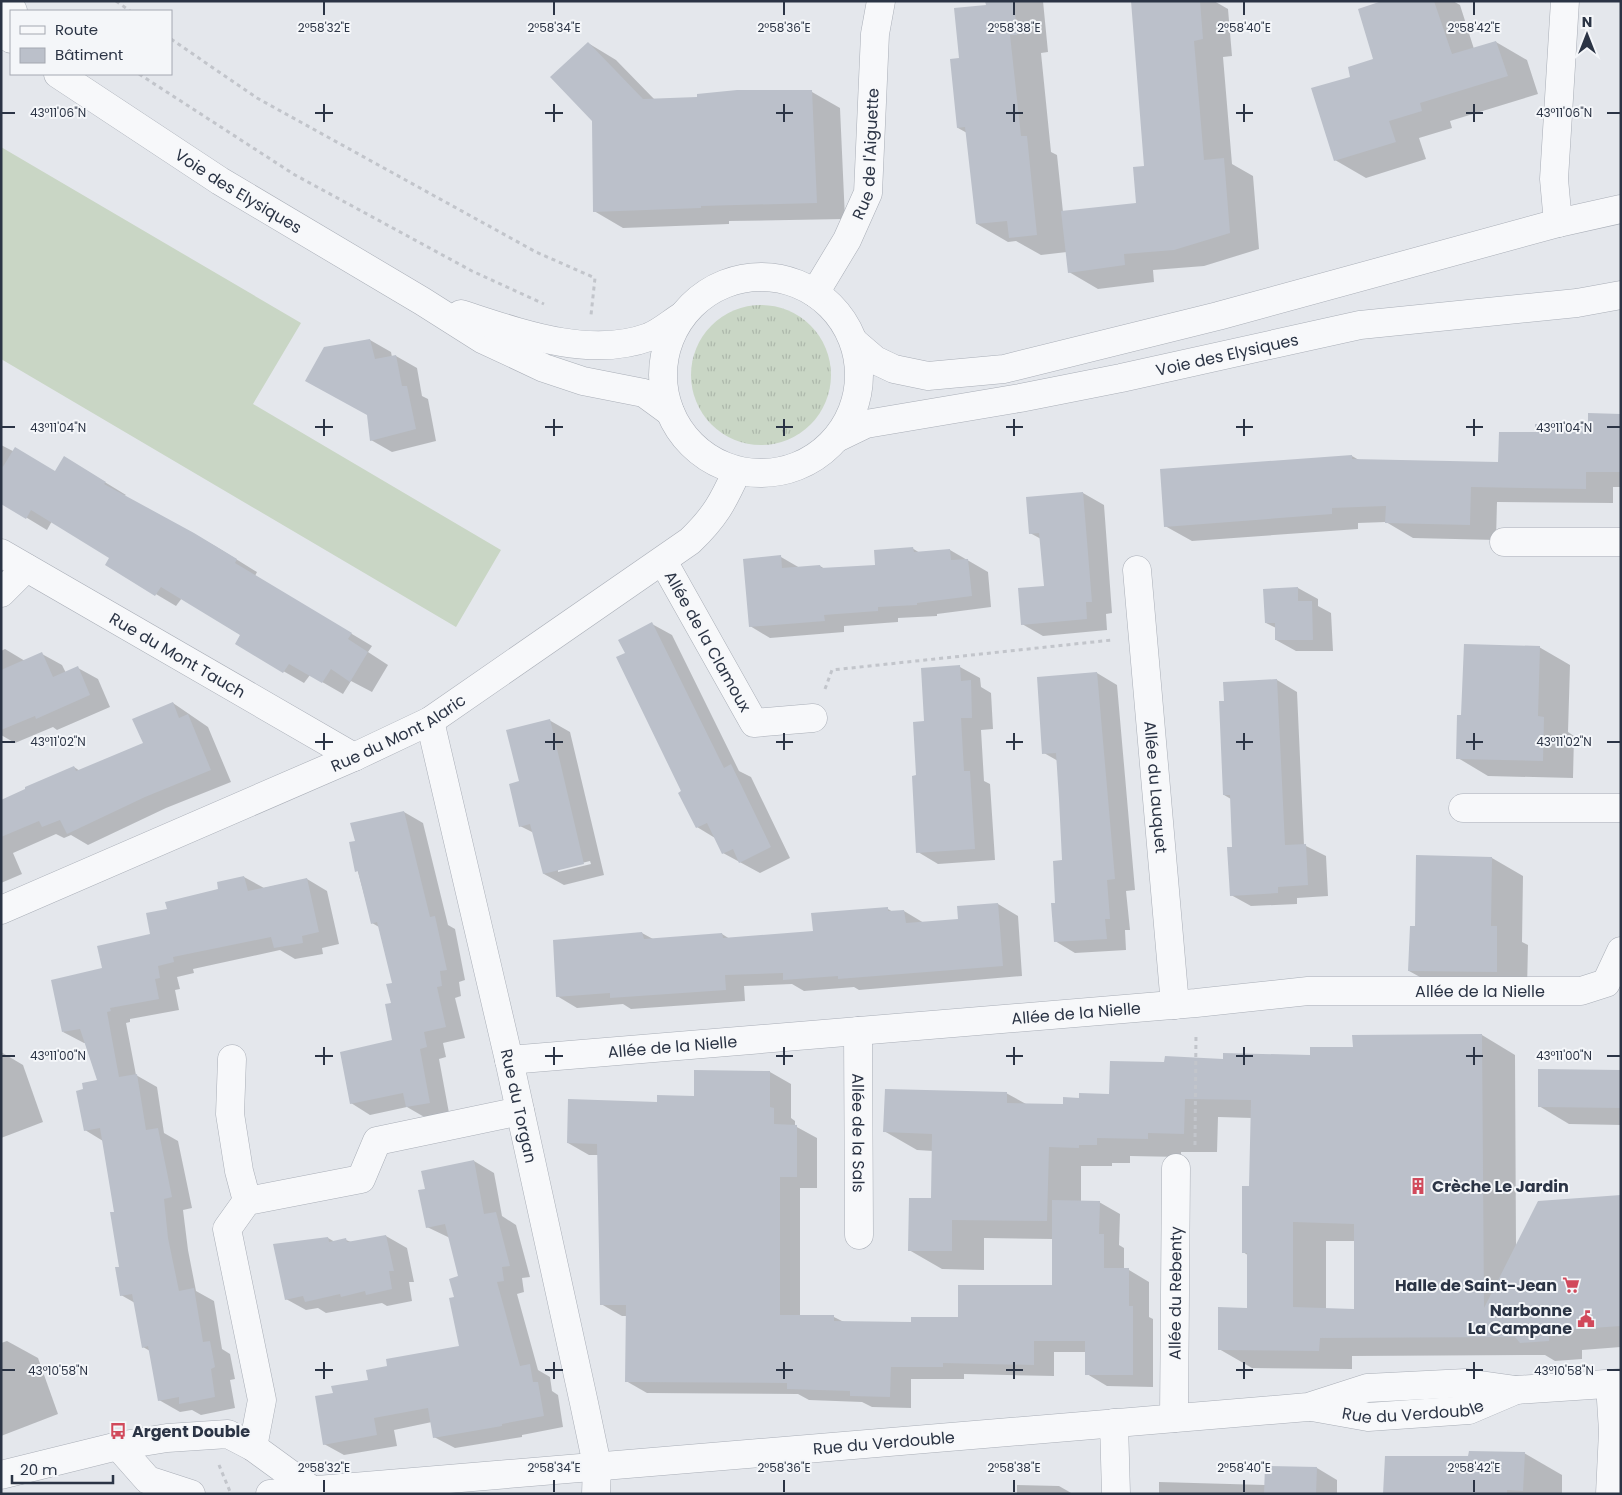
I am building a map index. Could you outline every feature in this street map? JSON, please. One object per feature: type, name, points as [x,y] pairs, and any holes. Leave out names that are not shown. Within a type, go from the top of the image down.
[{"type":"street","name":"Rue de l'Aiguette","points":[[815,293],[846,240],[868,193],[876,34],[881,1]]},
{"type":"street","points":[[1558,223],[1554,179],[1565,1]]},
{"type":"street","name":"Voie des Elysiques","points":[[60,75],[220,182],[422,301],[482,339],[544,368],[583,381],[644,392],[670,412]]},
{"type":"street","points":[[854,342],[875,360],[894,369],[928,376],[1004,369],[1218,316],[1558,223],[1621,209]]},
{"type":"street","points":[[756,277],[779,278],[804,286],[815,293],[841,317],[854,342],[860,368],[856,402],[849,420],[837,438],[821,454],[793,468],[765,474],[737,471],[717,463],[695,448],[682,433],[670,412],[664,389],[664,362],[668,342],[683,315],[707,292],[734,280],[756,277]]},
{"type":"street","name":"Voie des Elysiques","points":[[837,438],[866,424],[1010,400],[1121,378],[1360,325],[1577,303],[1621,295]]},
{"type":"street","name":"Voie des Elysiques","points":[[422,301],[552,340],[588,345],[621,345],[651,336],[683,315]]},
{"type":"street","name":"Rue du Mont Alaric","points":[[1,910],[354,758],[430,721],[530,649],[690,541],[711,521],[724,500],[737,471]]},
{"type":"street","points":[[1504,542],[1621,542]]},
{"type":"street","name":"Rue du Mont Tauch","points":[[1,553],[354,758]]},
{"type":"street","name":"Allée de la Clamoux","points":[[663,561],[754,723],[812,718]]},
{"type":"street","points":[[1,593],[26,568]]},
{"type":"street","name":"Allée du Lauquet","points":[[1137,570],[1142,636],[1186,1004]]},
{"type":"street","name":"Rue du Torgan","points":[[430,721],[509,1060],[597,1465],[596,1494]]},
{"type":"street","points":[[1463,808],[1621,808]]},
{"type":"street","name":"Allée de la Nielle","points":[[509,1060],[1186,1004],[1308,991],[1581,991],[1606,983],[1621,951]]},
{"type":"street","name":"Allée de la Sals","points":[[858,1031],[859,1235]]},
{"type":"street","points":[[232,1059],[230,1114],[246,1200],[228,1229],[262,1400],[253,1447]]},
{"type":"street","points":[[246,1200],[361,1179],[377,1140],[520,1111]]},
{"type":"street","name":"Allée du Rebenty","points":[[1174,1418],[1176,1168]]},
{"type":"street","name":"Rue du Verdouble","points":[[270,1494],[1308,1406],[1367,1388],[1466,1383],[1516,1390],[1615,1384]]},
{"type":"street","points":[[1610,1494],[1615,1384]]},
{"type":"street","points":[[1114,1423],[1116,1494]]},
{"type":"street","points":[[1,1475],[118,1446],[167,1438],[228,1434],[253,1447],[312,1490]]},
{"type":"street","points":[[118,1446],[148,1480],[191,1494]]},
{"type":"path","points":[[116,1],[129,10]]},
{"type":"path","points":[[172,41],[257,98],[536,252],[595,278],[588,345]]},
{"type":"path","points":[[141,75],[295,175],[472,271],[547,306]]},
{"type":"path","points":[[812,718],[832,670],[1142,636]]},
{"type":"path","points":[[1176,1168],[1195,1167],[1186,1004]]},
{"type":"green space","points":[[1,147],[301,323],[253,404],[501,550],[456,627],[1,359]]},
{"type":"green space","points":[[761,305],[775,306],[788,310],[810,326],[826,348],[830,361],[830,389],[826,402],[810,424],[788,440],[775,444],[761,445],[747,444],[734,440],[712,424],[696,402],[692,389],[691,375],[692,361],[696,348],[712,326],[734,310],[747,306]]},
{"type":"building","points":[[985,1],[1014,1],[1017,35],[1010,35],[1021,136],[1027,136],[1037,235],[1009,238],[1007,221],[976,224],[965,127],[957,128],[950,59],[959,58],[954,8],[986,5]]},
{"type":"building","points":[[1131,1],[1200,1],[1203,39],[1194,41],[1204,160],[1224,158],[1230,233],[1174,250],[1124,254],[1125,265],[1068,273],[1061,211],[1136,203],[1133,167],[1144,166]]},
{"type":"building","points":[[1382,1],[1434,1],[1452,54],[1496,41],[1508,76],[1420,103],[1422,111],[1389,121],[1396,142],[1334,161],[1311,88],[1350,77],[1348,67],[1373,59],[1358,9]]},
{"type":"building","points":[[588,42],[643,99],[697,97],[697,94],[737,90],[812,90],[817,203],[701,206],[701,208],[593,212],[592,121],[550,77]]},
{"type":"building","points":[[370,339],[375,359],[396,355],[402,386],[407,386],[416,429],[370,441],[367,415],[305,381],[324,347]]},
{"type":"building","points":[[1588,413],[1621,414],[1621,472],[1586,472],[1586,489],[1471,487],[1470,525],[1385,523],[1386,506],[1332,508],[1332,514],[1164,527],[1160,469],[1352,455],[1352,459],[1498,462],[1499,432],[1535,432],[1535,424],[1588,424]]},
{"type":"building","points":[[15,447],[55,471],[64,456],[106,482],[104,484],[194,533],[237,559],[235,563],[352,633],[348,639],[368,652],[350,682],[331,669],[322,683],[289,664],[283,673],[235,644],[240,635],[161,587],[155,596],[105,565],[109,558],[31,510],[26,519],[1,504],[1,470]]},
{"type":"building","points":[[1083,492],[1092,602],[1086,602],[1087,619],[1021,625],[1018,588],[1044,586],[1039,533],[1029,534],[1026,497]]},
{"type":"building","points":[[913,547],[914,552],[950,549],[951,560],[968,559],[972,596],[917,603],[917,605],[878,607],[878,611],[824,615],[825,621],[749,627],[743,559],[781,555],[782,568],[820,565],[821,568],[875,565],[874,550]]},
{"type":"building","points":[[1298,587],[1298,601],[1312,601],[1313,640],[1275,640],[1275,623],[1265,623],[1263,589]]},
{"type":"building","points":[[652,622],[724,768],[731,764],[771,847],[739,863],[733,849],[722,854],[707,823],[696,828],[678,793],[681,791],[616,657],[625,653],[618,640]]},
{"type":"building","points":[[1464,644],[1540,646],[1538,716],[1544,717],[1543,761],[1456,759],[1457,715],[1461,715]]},
{"type":"building","points":[[42,652],[53,677],[78,666],[90,695],[36,719],[35,716],[1,730],[1,670]]},
{"type":"building","points":[[960,665],[961,681],[971,680],[972,718],[961,718],[964,771],[970,771],[975,849],[916,853],[912,776],[916,775],[913,722],[924,721],[921,668]]},
{"type":"building","points":[[1097,672],[1115,879],[1107,880],[1110,919],[1105,919],[1107,939],[1054,942],[1051,903],[1055,903],[1053,861],[1062,860],[1059,799],[1056,753],[1042,754],[1037,677]]},
{"type":"building","points":[[1277,679],[1285,845],[1306,844],[1308,885],[1278,887],[1278,893],[1230,896],[1227,847],[1232,847],[1230,795],[1223,795],[1219,701],[1224,701],[1223,682]]},
{"type":"building","points":[[173,702],[179,718],[188,714],[211,770],[145,797],[67,834],[60,820],[42,827],[39,821],[1,837],[1,800],[25,789],[25,787],[74,766],[76,771],[143,743],[132,719]]},
{"type":"building","points":[[550,719],[584,864],[543,874],[530,824],[519,827],[509,784],[519,781],[506,730]]},
{"type":"building","points":[[404,811],[430,917],[435,916],[447,970],[440,971],[442,986],[437,987],[446,1027],[424,1032],[427,1047],[420,1049],[430,1103],[406,1107],[403,1093],[350,1104],[340,1052],[392,1040],[385,1004],[391,1003],[386,984],[392,983],[377,922],[371,924],[358,871],[355,872],[349,842],[355,841],[350,823]]},
{"type":"building","points":[[1416,855],[1492,857],[1491,926],[1497,926],[1497,972],[1408,971],[1410,926],[1415,926]]},
{"type":"building","points":[[244,876],[248,891],[307,878],[319,932],[302,936],[303,943],[274,948],[271,937],[173,957],[174,962],[158,966],[160,978],[155,979],[159,999],[110,1008],[111,1011],[107,1012],[119,1077],[137,1074],[146,1130],[158,1128],[172,1197],[164,1199],[168,1238],[179,1291],[194,1288],[203,1342],[210,1341],[215,1367],[211,1369],[215,1397],[179,1404],[179,1397],[158,1401],[148,1346],[142,1348],[132,1294],[120,1296],[115,1267],[119,1267],[110,1212],[114,1212],[100,1128],[84,1131],[76,1091],[83,1089],[82,1083],[97,1080],[80,1029],[62,1032],[51,980],[102,968],[97,946],[150,934],[146,913],[167,909],[165,902],[218,889],[217,882]]},
{"type":"building","points":[[998,903],[1003,966],[838,979],[838,976],[783,980],[783,973],[725,975],[726,990],[610,998],[610,993],[556,997],[553,940],[642,932],[644,939],[722,933],[723,938],[813,931],[811,913],[888,907],[888,911],[904,910],[906,923],[958,919],[957,906]]},
{"type":"building","points":[[1482,1034],[1484,1308],[1538,1201],[1621,1195],[1621,1326],[1549,1331],[1549,1341],[1520,1343],[1515,1337],[1320,1338],[1319,1351],[1218,1350],[1218,1307],[1247,1308],[1247,1253],[1242,1253],[1242,1186],[1249,1186],[1251,1100],[1185,1099],[1184,1134],[1148,1133],[1148,1139],[1097,1138],[1097,1145],[1079,1145],[1079,1148],[1049,1147],[1047,1221],[952,1220],[952,1251],[908,1251],[909,1198],[931,1198],[932,1134],[883,1132],[885,1089],[1007,1092],[1007,1103],[1063,1104],[1063,1097],[1079,1098],[1079,1093],[1109,1094],[1110,1061],[1164,1062],[1165,1056],[1223,1059],[1223,1053],[1310,1055],[1310,1047],[1353,1047],[1352,1035]],"holes":[[[1293,1222],[1354,1224],[1354,1309],[1293,1307]]]},
{"type":"building","points":[[1538,1069],[1621,1070],[1621,1108],[1538,1107]]},
{"type":"building","points":[[694,1070],[770,1071],[770,1107],[774,1108],[774,1124],[797,1125],[797,1177],[780,1177],[780,1315],[834,1315],[834,1321],[911,1322],[911,1317],[958,1317],[958,1285],[1052,1285],[1052,1200],[1100,1201],[1099,1234],[1104,1234],[1104,1268],[1129,1268],[1129,1306],[1133,1306],[1133,1375],[1085,1375],[1085,1341],[1034,1341],[1034,1365],[943,1363],[943,1367],[891,1367],[890,1397],[850,1396],[850,1391],[787,1389],[787,1383],[625,1382],[626,1305],[600,1305],[597,1144],[567,1143],[568,1099],[657,1102],[657,1095],[694,1096]]},
{"type":"building","points":[[474,1160],[484,1214],[496,1212],[510,1266],[502,1267],[504,1281],[497,1282],[520,1366],[530,1364],[533,1382],[538,1382],[544,1416],[502,1424],[502,1426],[433,1438],[428,1408],[374,1418],[377,1435],[323,1445],[315,1396],[333,1393],[331,1386],[368,1380],[366,1370],[387,1366],[386,1359],[459,1346],[449,1298],[454,1297],[449,1279],[458,1276],[445,1224],[426,1228],[418,1190],[425,1189],[421,1171]]},
{"type":"building","points":[[386,1235],[394,1271],[389,1271],[392,1289],[366,1295],[365,1291],[341,1297],[340,1294],[305,1302],[303,1296],[285,1300],[273,1244],[328,1237],[329,1242],[346,1238],[347,1242]]},
{"type":"building","points":[[1469,1451],[1525,1452],[1523,1491],[1507,1490],[1507,1494],[1383,1494],[1385,1456],[1468,1456]]},
{"type":"building","points":[[1265,1466],[1317,1467],[1316,1494],[1264,1494]]},
{"type":"place","name":"Crèche Le Jardin","points":[[1418,1186]]},
{"type":"place","name":"Halle de Saint-Jean","points":[[1571,1285]]},
{"type":"place","name":"Narbonne La Campane","points":[[1586,1319]]},
{"type":"place","name":"Argent Double","points":[[118,1431]]}]
